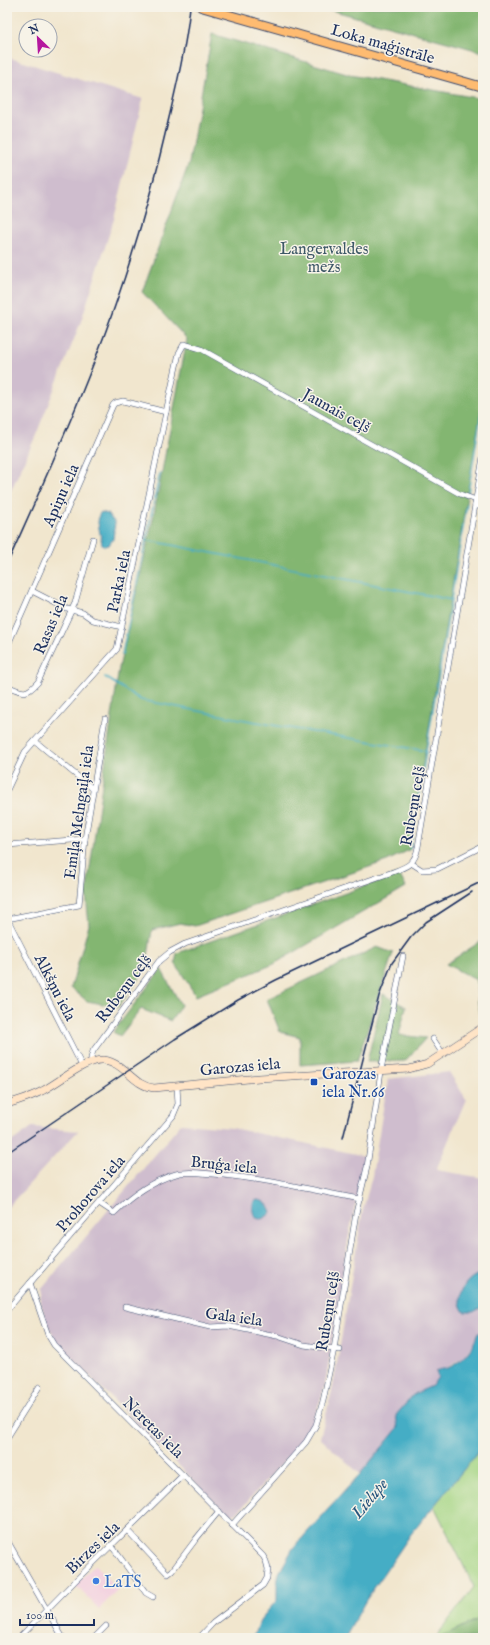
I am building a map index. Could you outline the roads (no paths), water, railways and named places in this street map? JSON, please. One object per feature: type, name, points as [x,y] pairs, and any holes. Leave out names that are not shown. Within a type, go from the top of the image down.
[{"type":"main road","name":"Loka maģistrāle","points":[[201,7],[483,85]]},
{"type":"main road","name":"Garozas iela","points":[[7,1104],[41,1092],[82,1066],[91,1062],[104,1060],[111,1062],[146,1087],[158,1088],[259,1078],[417,1068],[427,1064],[483,1027]]},
{"type":"street","name":"Parka iela","points":[[7,790],[25,752],[117,650],[166,412],[179,353],[184,344]]},
{"type":"street","name":"Jaunais ceļš","points":[[184,344],[202,349],[475,502],[483,508]]},
{"type":"street","name":"Apiņu iela","points":[[7,647],[113,405],[123,401],[166,412]]},
{"type":"street","name":"Rubeņu ceļš","points":[[91,1062],[93,1051],[156,965],[170,952],[185,944],[390,873],[411,863],[416,856],[483,457]]},
{"type":"street","name":"Rasas iela","points":[[7,686],[26,693],[43,673],[72,610],[93,539]]},
{"type":"street","points":[[32,591],[93,620],[122,627]]},
{"type":"street","name":"Emiļa Melngaiļa iela","points":[[7,919],[77,907],[80,903],[85,838],[105,719]]},
{"type":"street","points":[[35,741],[93,789]]},
{"type":"street","points":[[7,845],[85,838]]},
{"type":"street","points":[[411,863],[422,870],[437,869],[483,846]]},
{"type":"street","name":"Alkšņu iela","points":[[7,919],[82,1066]]},
{"type":"street","name":"Rubeņu ceļš","points":[[232,1525],[306,1442],[312,1433],[323,1401],[337,1350],[354,1226],[367,1167],[382,1071],[403,956]]},
{"type":"street","points":[[433,1039],[443,1054]]},
{"type":"street","name":"Prohorova iela","points":[[7,1310],[175,1113],[178,1104],[177,1086]]},
{"type":"street","name":"Bruģa iela","points":[[99,1203],[114,1213],[143,1189],[176,1174],[188,1172],[244,1177],[360,1199]]},
{"type":"street","name":"Neretas iela","points":[[30,1284],[48,1336],[54,1346],[265,1558],[268,1569],[266,1580],[258,1590],[212,1622],[198,1638]]},
{"type":"street","name":"Gala iela","points":[[125,1307],[210,1327],[228,1326],[277,1336],[304,1345],[337,1350]]},
{"type":"street","points":[[7,1438],[39,1387]]},
{"type":"street","name":"Birzes iela","points":[[20,1638],[111,1545],[183,1475]]},
{"type":"street","points":[[127,1530],[168,1574],[172,1571],[219,1511]]},
{"type":"street","points":[[7,1540],[63,1638]]},
{"type":"street","points":[[111,1545],[146,1593],[153,1598]]},
{"type":"street","points":[[94,1638],[106,1626]]},
{"type":"water","points":[[101,512],[108,514],[115,523],[113,539],[109,545],[104,546],[102,544],[98,523],[99,514]]},
{"type":"water","points":[[254,1201],[263,1201],[269,1207],[271,1212],[267,1216],[259,1219],[256,1218],[253,1211]]},
{"type":"water","points":[[483,1273],[483,1307],[473,1312],[464,1312],[460,1300],[463,1288],[471,1278]]},
{"type":"water","name":"Lielupe","points":[[483,1331],[483,1446],[411,1534],[366,1600],[345,1638],[250,1638],[256,1632],[260,1620],[277,1600],[279,1573],[293,1548],[360,1474],[398,1428],[396,1415],[414,1394],[432,1386],[438,1377],[436,1372],[453,1366],[458,1362],[467,1354],[476,1339],[477,1334]]},
{"type":"waterway","points":[[468,493],[483,402]]},
{"type":"waterway","points":[[122,655],[160,473]]},
{"type":"waterway","points":[[410,849],[467,503]]},
{"type":"waterway","points":[[146,540],[452,600]]},
{"type":"waterway","points":[[105,677],[141,700],[278,726],[426,751]]},
{"type":"railway","points":[[7,564],[74,413],[105,333],[126,273],[153,183],[168,122],[184,51],[190,7]]},
{"type":"railway","points":[[7,1153],[175,1039],[238,1000],[276,980],[483,881]]},
{"type":"railway","points":[[343,1138],[379,996],[392,963],[411,937],[426,922],[472,892]]},
{"type":"place","name":"Garozas iela Nr.66","points":[[314,1082]]},
{"type":"place","name":"LaTS","points":[[96,1581]]},
{"type":"park label","name":"Langervaldes mežs","points":[[324,257]]}]
